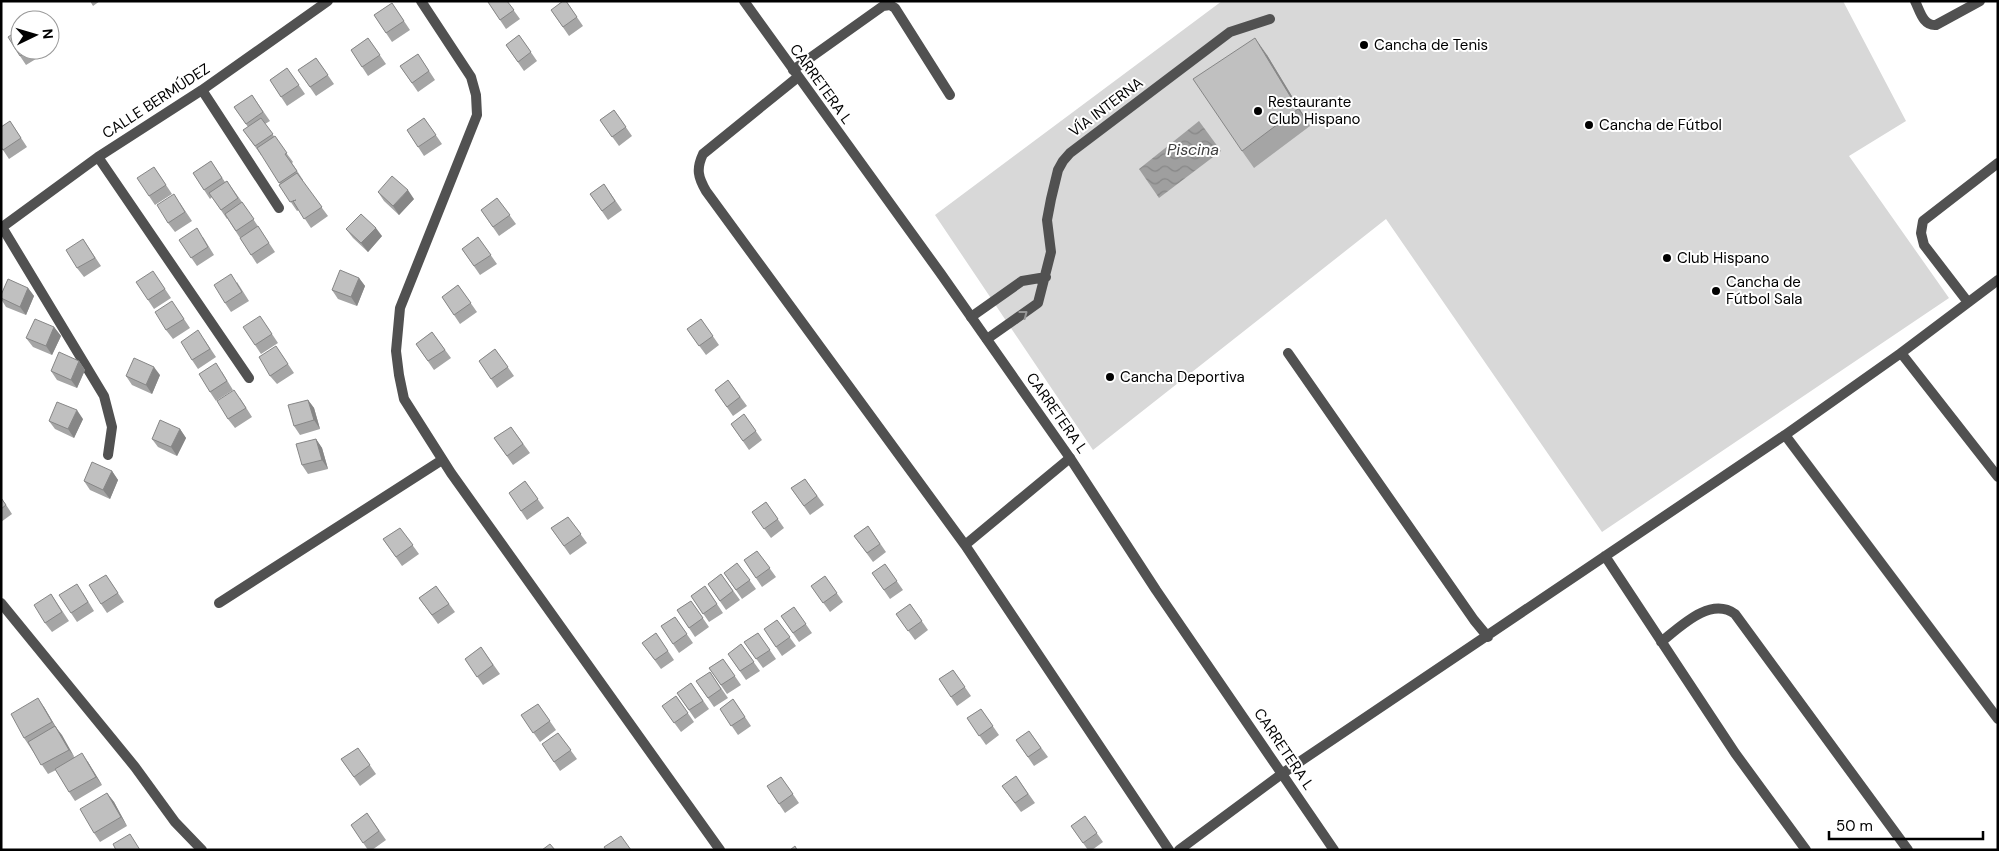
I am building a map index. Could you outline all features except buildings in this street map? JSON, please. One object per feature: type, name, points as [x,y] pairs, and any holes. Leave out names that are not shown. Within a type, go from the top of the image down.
[{"type":"street","name":"CALLE BERMÚDEZ","points":[[2,227],[98,157],[202,90],[328,1]]},
{"type":"street","points":[[421,1],[471,77],[476,95],[477,115],[400,308],[396,351],[404,398],[442,460],[720,850]]},
{"type":"street","name":"CARRETERA L","points":[[744,1],[1070,458],[1156,590],[1334,850]]},
{"type":"street","points":[[1915,1],[1926,23],[1936,25],[1980,1]]},
{"type":"street","points":[[950,95],[895,8],[890,5],[883,6],[795,74],[704,154],[698,164],[699,178],[706,191],[965,544],[1169,850]]},
{"type":"street","name":"VÍA INTERNA","points":[[1046,277],[1051,252],[1047,220],[1058,170],[1063,161],[1070,153],[1230,32],[1270,19]]},
{"type":"street","points":[[202,90],[279,208]]},
{"type":"street","points":[[98,157],[249,378]]},
{"type":"street","points":[[1967,301],[1924,245],[1921,227],[1923,221],[1998,163]]},
{"type":"street","points":[[2,227],[104,396],[112,427],[108,455]]},
{"type":"street","points":[[971,317],[1022,280],[1046,277],[1038,303],[986,339]]},
{"type":"street","points":[[1179,850],[1283,773],[1785,435],[1901,353],[1967,301],[1998,280]]},
{"type":"street","points":[[1288,352],[1469,612],[1488,636]]},
{"type":"street","points":[[1901,353],[1998,477]]},
{"type":"street","points":[[1785,435],[1998,719]]},
{"type":"street","points":[[965,544],[1070,458]]},
{"type":"street","points":[[219,603],[442,460]]},
{"type":"street","points":[[1605,556],[1735,753],[1806,850]]},
{"type":"street","points":[[1,603],[135,767],[175,822],[202,850]]},
{"type":"street","points":[[1661,642],[1694,616],[1712,609],[1720,607],[1728,609],[1735,614],[1908,850]]},
{"type":"shaded area","name":"Club Hispano","points":[[1222,1],[1843,1],[1906,121],[1849,156],[1949,298],[1602,532],[1386,219],[1093,450],[935,215]]},
{"type":"water","name":"Piscina","points":[[1199,121],[1221,151],[1159,198],[1139,169]]},
{"type":"place","name":"Cancha de Tenis","points":[[1364,45]]},
{"type":"place","name":"Restaurante Club Hispano","points":[[1258,111]]},
{"type":"place","name":"Cancha de Fútbol","points":[[1589,125]]},
{"type":"place","name":"Club Hispano","points":[[1667,258]]},
{"type":"place","name":"Cancha de Fútbol Sala","points":[[1716,291]]},
{"type":"place","name":"Cancha Deportiva","points":[[1110,377]]}]
